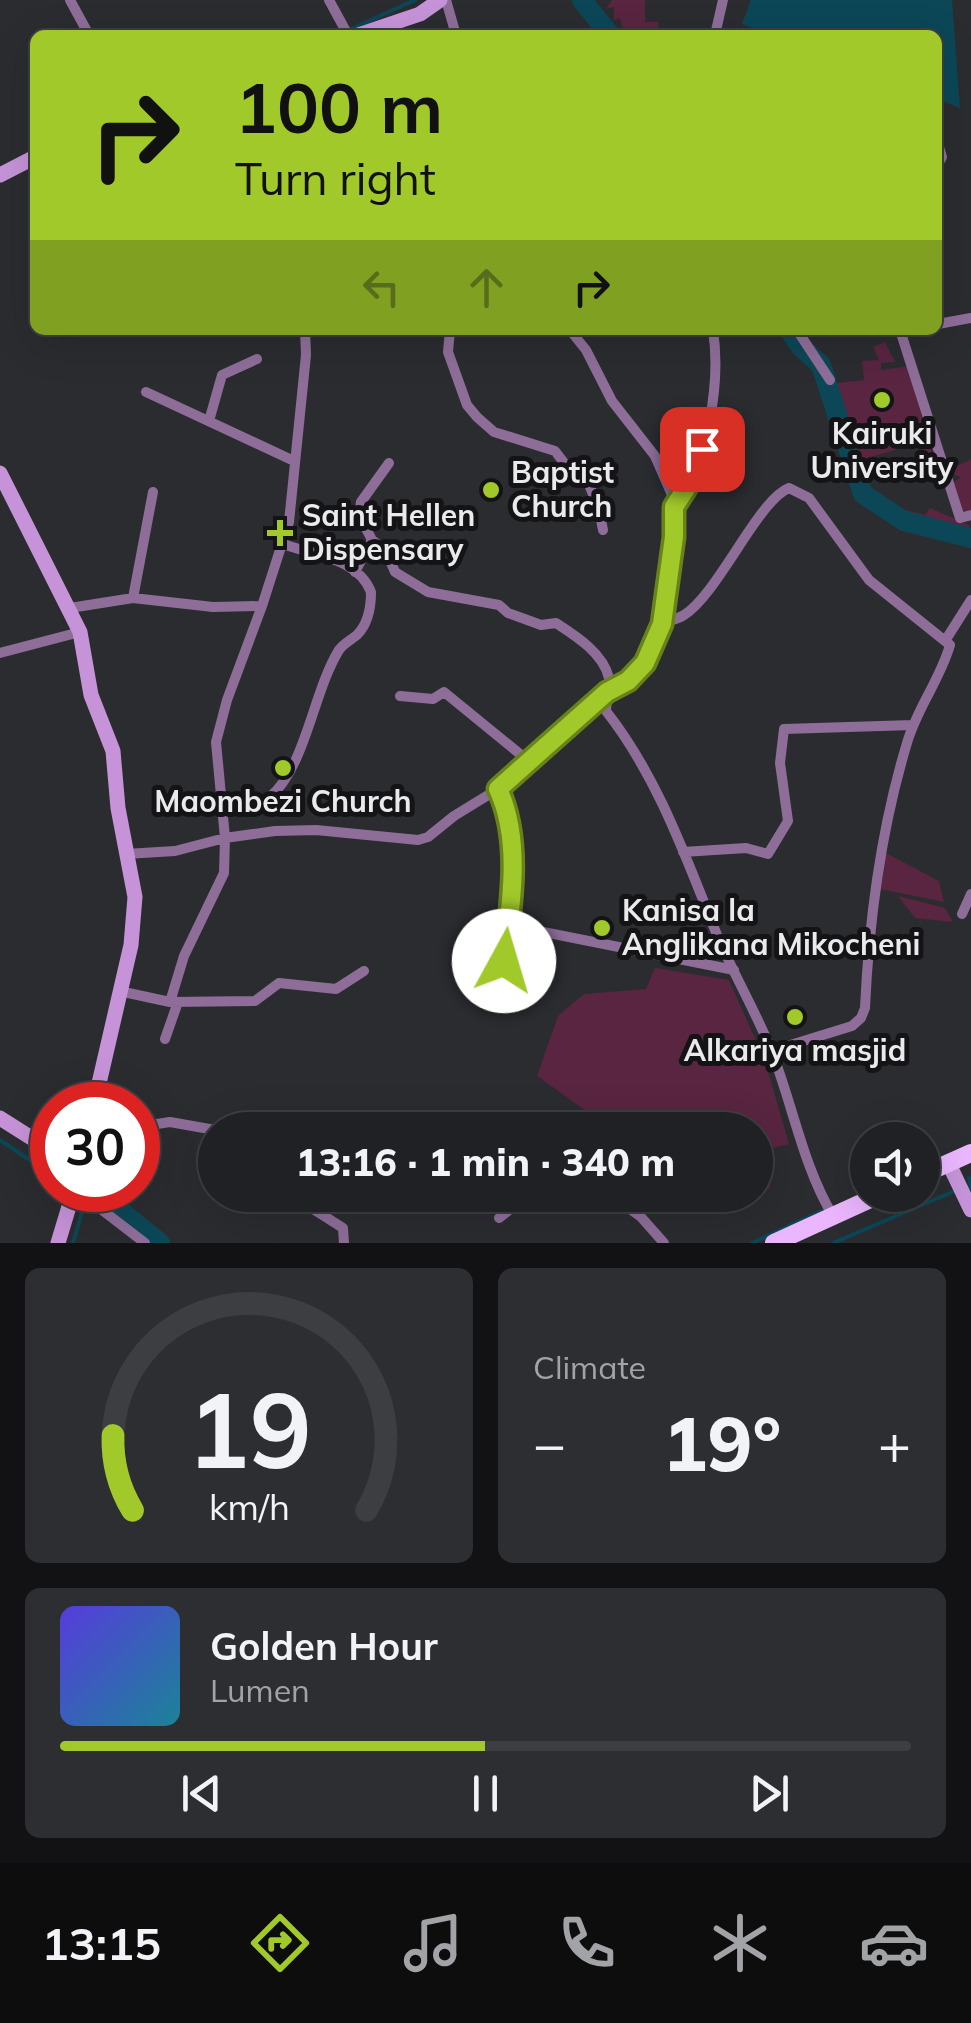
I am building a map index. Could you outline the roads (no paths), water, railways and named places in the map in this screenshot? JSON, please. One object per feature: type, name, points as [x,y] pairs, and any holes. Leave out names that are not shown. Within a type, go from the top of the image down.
[{"type":"main road","points":[[373,30],[420,14],[443,0]]},
{"type":"main road","points":[[0,175],[30,160]]},
{"type":"main road","points":[[0,473],[80,632],[91,695],[113,751],[118,808],[135,897],[135,922],[99,1082]]},
{"type":"main road","points":[[0,1118],[30,1138]]},
{"type":"main road","points":[[940,1166],[971,1154]]},
{"type":"main road","points":[[948,1162],[971,1210]]},
{"type":"main road","points":[[774,1243],[850,1208]]},
{"type":"main road","points":[[58,1243],[68,1212]]},
{"type":"street","points":[[70,0],[86,30]]},
{"type":"street","points":[[329,0],[345,30]]},
{"type":"street","points":[[443,0],[454,30]]},
{"type":"street","points":[[716,30],[723,0]]},
{"type":"street","points":[[942,323],[971,318]]},
{"type":"street","points":[[165,1039],[184,956],[220,884],[226,860],[216,742],[227,700],[283,544],[294,492],[305,335]]},
{"type":"street","points":[[450,335],[448,352],[467,404],[476,417],[494,432],[556,451],[565,464],[585,474],[600,510],[603,530]]},
{"type":"street","points":[[126,854],[175,851],[225,838],[276,831],[316,830],[418,840],[428,837],[531,763],[607,692],[628,681],[645,663],[662,624],[674,537],[672,495],[658,461],[612,402],[586,350],[574,335]]},
{"type":"street","points":[[674,507],[694,476],[708,430],[713,335]]},
{"type":"street","points":[[800,335],[830,380]]},
{"type":"street","points":[[904,335],[965,516]]},
{"type":"street","points":[[210,421],[222,375],[257,359]]},
{"type":"street","points":[[146,392],[294,461]]},
{"type":"street","points":[[388,463],[361,502],[360,522],[372,540],[386,551],[395,572],[428,592],[499,604],[508,613],[541,624],[556,623],[594,653],[610,681],[606,711],[626,737],[666,810],[771,1051],[818,1190],[833,1216]]},
{"type":"street","points":[[662,624],[686,615],[729,563],[774,498],[788,488],[810,498],[869,580],[950,645],[943,670],[913,725],[882,848],[861,1018],[852,1026],[771,1051]]},
{"type":"street","points":[[133,598],[152,492]]},
{"type":"street","points":[[355,572],[372,540]]},
{"type":"street","points":[[270,796],[284,784],[290,772],[340,649],[357,635],[368,614],[372,592],[369,584],[338,560],[283,544]]},
{"type":"street","points":[[70,608],[133,598],[214,607],[262,606]]},
{"type":"street","points":[[945,641],[971,600]]},
{"type":"street","points":[[0,653],[80,632]]},
{"type":"street","points":[[400,696],[432,699],[444,692],[531,763]]},
{"type":"street","points":[[683,852],[746,848],[768,854],[788,821],[780,763],[784,729],[913,725]]},
{"type":"street","points":[[490,1005],[504,961],[512,854],[506,807],[498,789]]},
{"type":"street","points":[[962,914],[971,894]]},
{"type":"street","points":[[508,925],[734,970]]},
{"type":"street","points":[[120,991],[174,1002],[255,1000],[279,983],[336,989],[364,971]]},
{"type":"street","points":[[160,1124],[198,1127]]},
{"type":"street","points":[[104,1212],[145,1243]]},
{"type":"street","points":[[317,1212],[342,1228],[344,1243]]},
{"type":"street","points":[[498,1218],[506,1212]]},
{"type":"street","points":[[635,1212],[664,1243]]},
{"type":"water","points":[[751,0],[952,0],[960,108],[942,101],[942,30],[757,30],[742,24]]},
{"type":"waterway","points":[[349,30],[415,0]]},
{"type":"waterway","points":[[582,0],[606,30]]},
{"type":"waterway","points":[[793,335],[821,365],[863,494],[904,521],[971,538]]},
{"type":"waterway","points":[[0,1140],[30,1160]]},
{"type":"waterway","points":[[969,1178],[971,1188]]},
{"type":"waterway","points":[[833,1243],[957,1190]]},
{"type":"waterway","points":[[752,1243],[826,1209]]},
{"type":"waterway","points":[[73,1243],[82,1212]]},
{"type":"waterway","points":[[122,1212],[160,1243]]},
{"type":"place","name":"Kairuki University","points":[[882,400]]},
{"type":"place","name":"Baptist Church","points":[[491,490]]},
{"type":"place","name":"Saint Hellen Dispensary","points":[[280,533]]},
{"type":"place","name":"Maombezi Church","points":[[283,768]]},
{"type":"place","name":"Kanisa la Anglikana Mikocheni","points":[[602,928]]},
{"type":"place","name":"Alkariya masjid","points":[[795,1017]]}]
